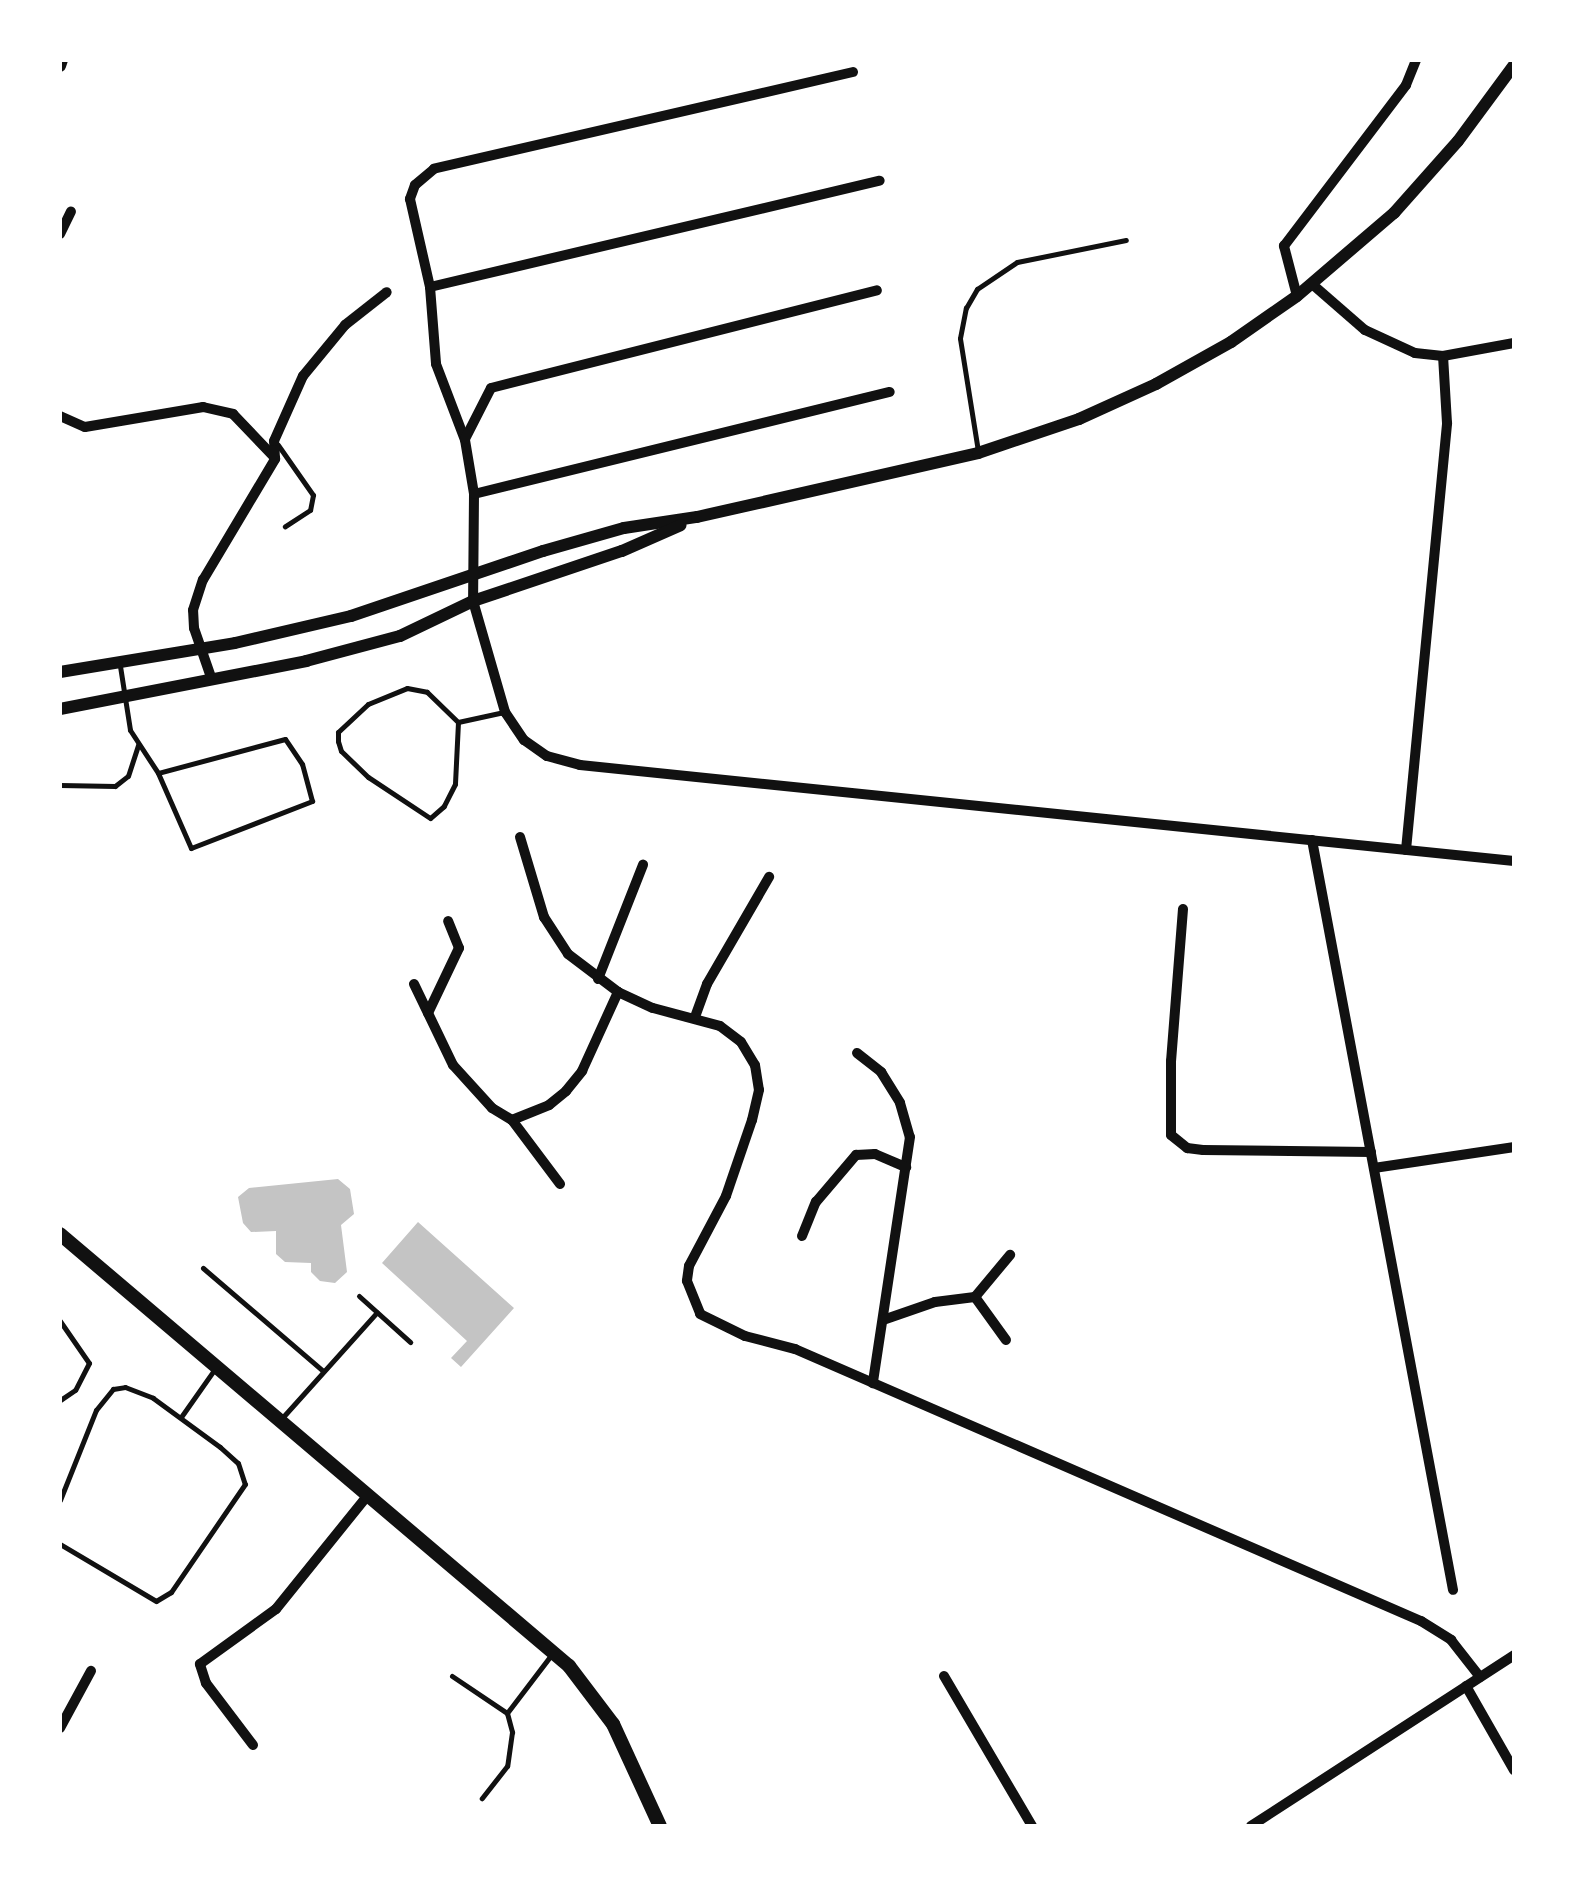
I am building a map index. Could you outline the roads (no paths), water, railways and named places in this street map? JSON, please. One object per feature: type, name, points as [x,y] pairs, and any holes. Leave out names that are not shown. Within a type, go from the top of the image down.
[{"type":"main road","points":[[60,1234],[554,1652],[592,1692],[613,1724],[654,1824]]},
{"type":"street","points":[[1297,296],[1284,246],[1406,85],[1416,60]]},
{"type":"street","points":[[60,672],[202,649],[351,616],[624,528],[696,517],[978,453],[1079,419],[1156,384],[1231,342],[1312,284],[1394,213],[1458,141],[1514,65]]},
{"type":"street","points":[[853,72],[434,169],[415,184],[410,199],[430,286],[436,364],[465,440],[474,494],[473,602],[505,712],[524,740],[547,756],[580,765],[1514,861]]},
{"type":"street","points":[[430,286],[880,181]]},
{"type":"street","points":[[60,234],[71,211]]},
{"type":"street","points":[[1312,284],[1365,330],[1415,354],[1443,356],[1514,343]]},
{"type":"street","points":[[465,440],[491,388],[877,290]]},
{"type":"street","points":[[212,680],[193,610],[203,580],[276,459],[274,440],[304,376],[326,346],[387,292]]},
{"type":"street","points":[[1406,850],[1447,423],[1443,356]]},
{"type":"street","points":[[474,494],[890,392]]},
{"type":"street","points":[[60,416],[85,427],[203,407],[233,414],[276,459]]},
{"type":"street","points":[[60,709],[212,680],[400,636],[473,602],[622,551],[696,517]]},
{"type":"street","points":[[520,837],[544,917],[568,954],[618,992],[653,1008],[720,1026],[741,1042],[755,1065],[759,1090],[726,1196],[690,1266],[690,1298],[700,1314],[716,1326],[795,1349],[1420,1621],[1451,1640],[1480,1677]]},
{"type":"street","points":[[1312,840],[1453,1590]]},
{"type":"street","points":[[598,979],[643,866]]},
{"type":"street","points":[[694,1016],[707,984],[769,877]]},
{"type":"street","points":[[1183,909],[1169,1093],[1171,1135],[1187,1148],[1203,1150],[1370,1152]]},
{"type":"street","points":[[428,1013],[458,948],[448,921]]},
{"type":"street","points":[[414,984],[442,1044],[470,1087],[512,1120],[560,1184]]},
{"type":"street","points":[[512,1120],[549,1105],[566,1091],[582,1071],[618,992]]},
{"type":"street","points":[[858,1053],[881,1072],[900,1103],[910,1137],[874,1383]]},
{"type":"street","points":[[1374,1168],[1514,1146]]},
{"type":"street","points":[[802,1236],[816,1202],[856,1155],[876,1154],[906,1167]]},
{"type":"street","points":[[883,1320],[935,1302],[975,1297],[1010,1255]]},
{"type":"street","points":[[975,1297],[1006,1340]]},
{"type":"street","points":[[253,1746],[206,1683],[200,1664],[276,1609],[368,1495]]},
{"type":"street","points":[[1251,1826],[1514,1654]]},
{"type":"street","points":[[60,1728],[91,1671]]},
{"type":"street","points":[[944,1676],[1032,1826]]},
{"type":"street","points":[[1466,1686],[1514,1770]]},
{"type":"lane","points":[[978,453],[960,338],[966,308],[977,290],[1017,262],[1126,240]]},
{"type":"lane","points":[[274,440],[313,496],[310,510],[285,526]]},
{"type":"lane","points":[[120,662],[130,730],[158,773],[191,848],[312,802],[302,764],[286,738],[158,773]]},
{"type":"lane","points":[[407,688],[426,692],[458,722],[456,784],[444,806],[430,818],[368,778],[341,752],[338,742],[338,732],[368,704],[407,688]]},
{"type":"lane","points":[[458,722],[505,712]]},
{"type":"lane","points":[[60,785],[115,786],[128,776],[138,746]]},
{"type":"lane","points":[[203,1268],[323,1372]]},
{"type":"lane","points":[[359,1296],[410,1342]]},
{"type":"lane","points":[[280,1421],[377,1312]]},
{"type":"lane","points":[[60,1321],[89,1363],[74,1390],[60,1400]]},
{"type":"lane","points":[[181,1417],[216,1367]]},
{"type":"lane","points":[[60,1500],[96,1410],[113,1389],[141,1391],[181,1417],[238,1462],[245,1484],[162,1599],[149,1600],[60,1544]]},
{"type":"lane","points":[[482,1798],[507,1766],[512,1750],[507,1713],[554,1652]]},
{"type":"lane","points":[[452,1676],[507,1713]]}]
